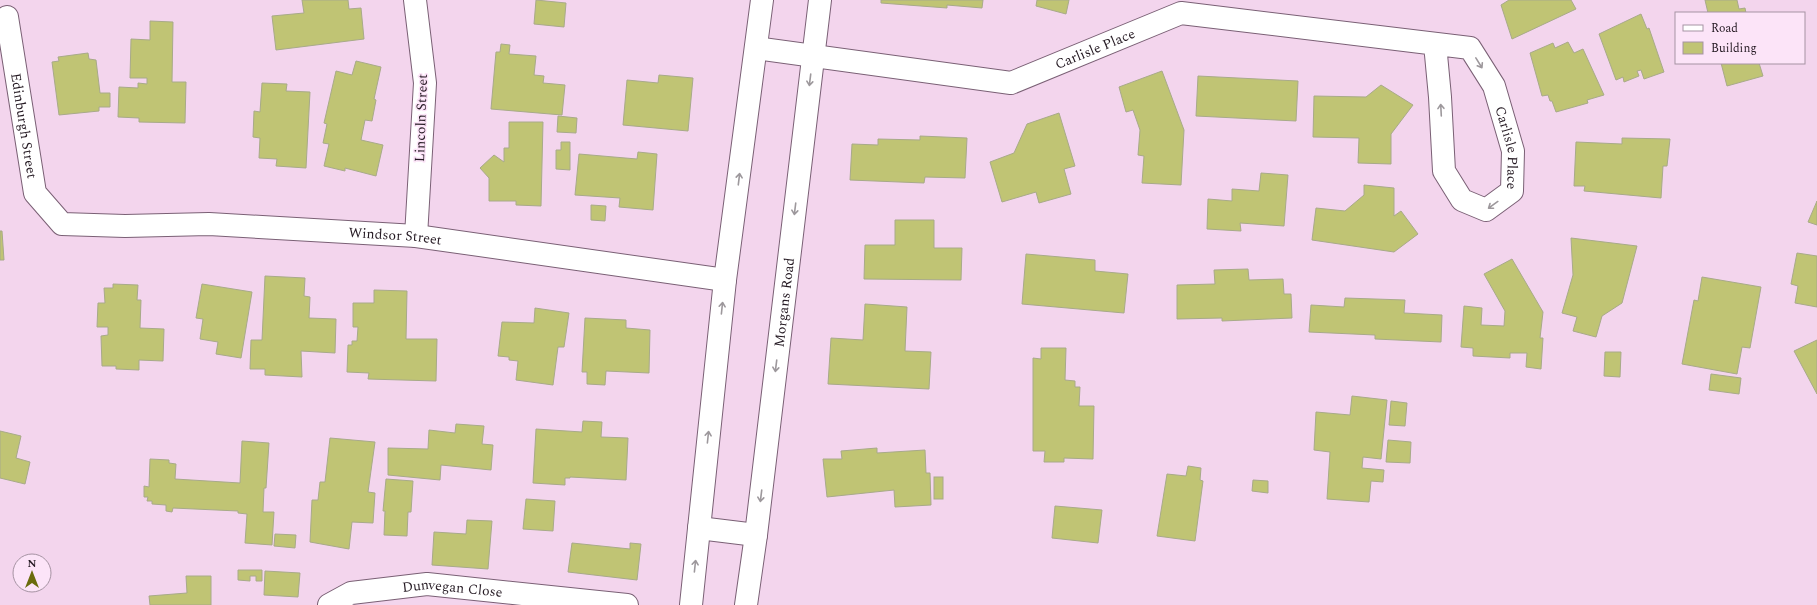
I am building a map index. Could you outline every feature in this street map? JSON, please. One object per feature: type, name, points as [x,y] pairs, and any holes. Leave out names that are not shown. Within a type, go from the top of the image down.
[{"type":"street","name":"Lincoln Street","points":[[415,0],[425,83],[416,236]]},
{"type":"street","points":[[691,605],[725,280],[762,0]]},
{"type":"street","name":"Morgans Road","points":[[746,605],[756,535],[820,0]]},
{"type":"street","name":"Carlisle Place","points":[[756,48],[1011,83],[1182,13],[1470,48],[1494,86],[1513,151],[1512,191],[1486,210],[1462,200],[1444,171],[1440,97],[1435,44]]},
{"type":"street","name":"Edinburgh Street","points":[[7,17],[35,193],[62,224]]},
{"type":"street","name":"Windsor Street","points":[[62,224],[125,226],[210,224],[416,236],[725,280]]},
{"type":"street","points":[[699,528],[756,535]]},
{"type":"street","name":"Dunvegan Close","points":[[329,605],[351,593],[427,584],[627,605]]},
{"type":"building","points":[[302,0],[348,0],[349,9],[361,8],[364,39],[276,50],[272,16],[304,13]]},
{"type":"building","points":[[536,0],[566,3],[564,27],[534,24]]},
{"type":"building","points":[[881,0],[983,0],[982,8],[947,5],[947,8],[881,3]]},
{"type":"building","points":[[1037,0],[1069,0],[1066,14],[1036,6]]},
{"type":"building","points":[[1509,0],[1571,0],[1576,9],[1512,39],[1501,5]]},
{"type":"building","points":[[1705,0],[1737,0],[1739,9],[1745,8],[1746,12],[1708,12]]},
{"type":"building","points":[[1641,14],[1647,29],[1649,28],[1664,72],[1644,79],[1641,70],[1637,71],[1639,76],[1624,82],[1623,77],[1616,80],[1599,34]]},
{"type":"building","points":[[150,21],[173,22],[172,82],[186,82],[185,123],[139,122],[139,118],[118,117],[119,87],[138,88],[138,83],[147,84],[147,78],[130,78],[131,39],[150,40]]},
{"type":"building","points":[[1568,42],[1574,53],[1583,49],[1604,95],[1587,100],[1588,103],[1556,112],[1548,95],[1542,96],[1530,53],[1553,43],[1555,48]]},
{"type":"building","points":[[501,44],[510,45],[509,54],[536,56],[534,75],[544,76],[543,83],[565,85],[562,115],[491,109],[496,52],[500,52]]},
{"type":"building","points":[[88,53],[89,59],[96,60],[100,93],[110,93],[110,107],[99,107],[99,111],[59,115],[52,62],[59,61],[58,57]]},
{"type":"building","points":[[356,61],[381,67],[374,99],[376,100],[372,121],[365,120],[361,140],[383,145],[376,176],[345,168],[345,171],[324,166],[329,144],[323,143],[327,124],[324,123],[336,71],[352,75]]},
{"type":"building","points":[[1721,64],[1759,64],[1763,76],[1727,86]]},
{"type":"building","points":[[1162,71],[1184,130],[1181,185],[1142,183],[1144,156],[1138,155],[1140,130],[1133,110],[1126,112],[1119,87]]},
{"type":"building","points":[[659,75],[693,78],[688,131],[623,125],[627,80],[658,83]]},
{"type":"building","points":[[1198,76],[1298,81],[1296,121],[1196,116]]},
{"type":"building","points":[[262,83],[287,84],[286,91],[310,92],[306,168],[276,166],[277,159],[259,158],[260,138],[253,137],[254,111],[260,112]]},
{"type":"building","points":[[1381,85],[1413,105],[1391,134],[1391,164],[1358,163],[1359,138],[1313,137],[1314,96],[1366,97]]},
{"type":"building","points":[[1059,113],[1075,166],[1064,169],[1071,194],[1039,203],[1036,192],[1002,202],[990,162],[1014,153],[1027,124]]},
{"type":"building","points":[[558,116],[577,118],[576,133],[557,132]]},
{"type":"building","points":[[509,122],[543,122],[541,206],[516,205],[516,201],[489,201],[489,178],[480,168],[494,155],[504,162],[504,148],[509,148]]},
{"type":"building","points":[[920,136],[967,138],[965,178],[925,177],[924,183],[850,180],[852,144],[878,145],[878,139],[920,140]]},
{"type":"building","points":[[1622,138],[1670,139],[1667,166],[1663,166],[1661,198],[1584,191],[1585,186],[1574,186],[1576,142],[1622,144]]},
{"type":"building","points":[[561,142],[570,142],[570,170],[556,169],[556,150],[561,150]]},
{"type":"building","points":[[638,152],[657,154],[653,210],[619,207],[620,198],[575,195],[579,154],[637,159]]},
{"type":"building","points":[[1261,173],[1288,175],[1284,226],[1240,223],[1241,231],[1207,229],[1208,199],[1232,201],[1232,189],[1259,191]]},
{"type":"building","points":[[1364,185],[1394,188],[1394,216],[1401,211],[1418,234],[1394,252],[1312,240],[1316,208],[1345,211],[1364,195]]},
{"type":"building","points":[[1817,201],[1817,225],[1808,222]]},
{"type":"building","points":[[591,205],[606,206],[605,221],[591,220]]},
{"type":"building","points":[[895,220],[934,220],[934,248],[962,248],[961,280],[864,279],[865,245],[895,245]]},
{"type":"building","points":[[0,231],[2,231],[4,260],[0,260]]},
{"type":"building","points":[[1571,238],[1637,246],[1622,303],[1602,316],[1596,337],[1573,331],[1577,317],[1562,313],[1573,275]]},
{"type":"building","points":[[1797,253],[1817,256],[1817,307],[1795,303],[1798,286],[1791,284]]},
{"type":"building","points":[[1026,254],[1095,260],[1095,271],[1128,274],[1124,313],[1022,304]]},
{"type":"building","points":[[1512,259],[1543,312],[1540,338],[1543,338],[1541,369],[1526,367],[1527,353],[1510,353],[1510,358],[1473,356],[1473,348],[1461,347],[1464,306],[1482,308],[1481,325],[1504,326],[1505,311],[1484,274]]},
{"type":"building","points":[[1248,269],[1249,280],[1283,279],[1284,294],[1291,294],[1292,318],[1222,321],[1222,318],[1177,319],[1177,285],[1215,284],[1214,270]]},
{"type":"building","points":[[265,276],[305,278],[304,296],[310,297],[309,318],[336,319],[335,353],[301,351],[302,377],[265,375],[265,369],[250,369],[251,340],[262,340]]},
{"type":"building","points":[[1702,277],[1761,287],[1750,348],[1742,347],[1737,374],[1682,364],[1694,300],[1698,301]]},
{"type":"building","points":[[113,284],[138,285],[137,300],[141,300],[140,328],[164,329],[163,361],[139,360],[139,370],[116,369],[116,366],[102,366],[101,336],[108,335],[108,327],[97,327],[98,303],[105,303],[104,288],[113,288]]},
{"type":"building","points":[[202,284],[252,292],[241,358],[216,354],[218,342],[200,339],[203,319],[196,318]]},
{"type":"building","points":[[374,290],[407,291],[406,339],[437,339],[436,381],[368,379],[369,373],[347,372],[348,345],[352,345],[352,341],[357,341],[358,327],[353,327],[353,303],[374,303]]},
{"type":"building","points":[[1345,298],[1405,300],[1404,313],[1442,315],[1441,342],[1375,339],[1375,335],[1309,332],[1311,305],[1344,307]]},
{"type":"building","points":[[865,304],[907,307],[905,351],[931,352],[929,389],[828,384],[831,338],[863,340]]},
{"type":"building","points":[[535,308],[569,313],[564,347],[558,347],[553,385],[516,380],[518,361],[509,360],[509,357],[498,356],[502,322],[534,323]]},
{"type":"building","points":[[585,318],[626,320],[626,328],[650,330],[649,373],[606,371],[605,385],[587,384],[587,372],[582,372]]},
{"type":"building","points":[[1817,340],[1817,394],[1794,351]]},
{"type":"building","points":[[1041,348],[1066,348],[1065,380],[1075,381],[1075,387],[1080,387],[1079,406],[1094,406],[1093,459],[1064,458],[1064,462],[1044,462],[1045,451],[1033,451],[1033,358],[1041,359]]},
{"type":"building","points":[[1605,352],[1621,352],[1620,377],[1604,376]]},
{"type":"building","points":[[1711,374],[1741,378],[1739,394],[1709,390]]},
{"type":"building","points":[[1352,396],[1387,400],[1381,459],[1363,457],[1362,468],[1384,470],[1383,482],[1371,481],[1369,502],[1327,499],[1330,452],[1314,450],[1316,412],[1350,415]]},
{"type":"building","points":[[1391,401],[1407,403],[1405,426],[1389,425]]},
{"type":"building","points":[[583,421],[602,422],[601,437],[628,438],[626,480],[570,477],[565,478],[565,485],[533,483],[536,429],[582,432]]},
{"type":"building","points":[[456,424],[484,426],[482,444],[493,445],[491,470],[441,465],[440,480],[388,475],[388,448],[428,449],[429,430],[455,433]]},
{"type":"building","points":[[0,431],[21,436],[16,458],[30,462],[25,484],[0,478]]},
{"type":"building","points":[[330,438],[375,442],[368,492],[375,493],[373,523],[352,522],[349,549],[310,542],[312,500],[318,500],[320,482],[325,482]]},
{"type":"building","points":[[1388,440],[1411,442],[1410,463],[1386,462]]},
{"type":"building","points":[[242,441],[269,443],[263,512],[274,512],[272,545],[245,543],[247,514],[238,513],[238,511],[173,508],[172,512],[166,511],[166,505],[152,504],[152,501],[147,501],[148,497],[144,497],[144,486],[149,487],[150,459],[169,460],[169,463],[176,464],[175,479],[240,483]]},
{"type":"building","points":[[877,448],[877,453],[925,450],[926,473],[930,473],[931,505],[895,507],[894,490],[827,497],[823,459],[842,459],[841,451]]},
{"type":"building","points":[[1188,466],[1201,468],[1200,480],[1203,481],[1195,541],[1157,536],[1167,474],[1186,476]]},
{"type":"building","points":[[934,477],[943,477],[943,499],[934,499]]},
{"type":"building","points":[[386,479],[413,481],[411,512],[408,512],[407,536],[384,535],[385,511],[383,511]]},
{"type":"building","points":[[1253,480],[1268,481],[1268,493],[1252,491]]},
{"type":"building","points":[[526,499],[555,501],[553,531],[523,529]]},
{"type":"building","points":[[1055,506],[1102,510],[1098,543],[1052,538]]},
{"type":"building","points":[[467,520],[492,521],[488,569],[432,565],[434,532],[466,534]]},
{"type":"building","points":[[275,534],[296,535],[295,548],[274,546]]},
{"type":"building","points":[[572,543],[630,549],[630,543],[641,544],[637,580],[568,572]]},
{"type":"building","points":[[238,570],[262,570],[262,581],[256,581],[256,576],[250,576],[250,581],[238,580]]},
{"type":"building","points":[[265,571],[300,573],[298,597],[264,595]]},
{"type":"building","points":[[186,576],[211,576],[211,605],[150,605],[149,596],[187,593]]}]
